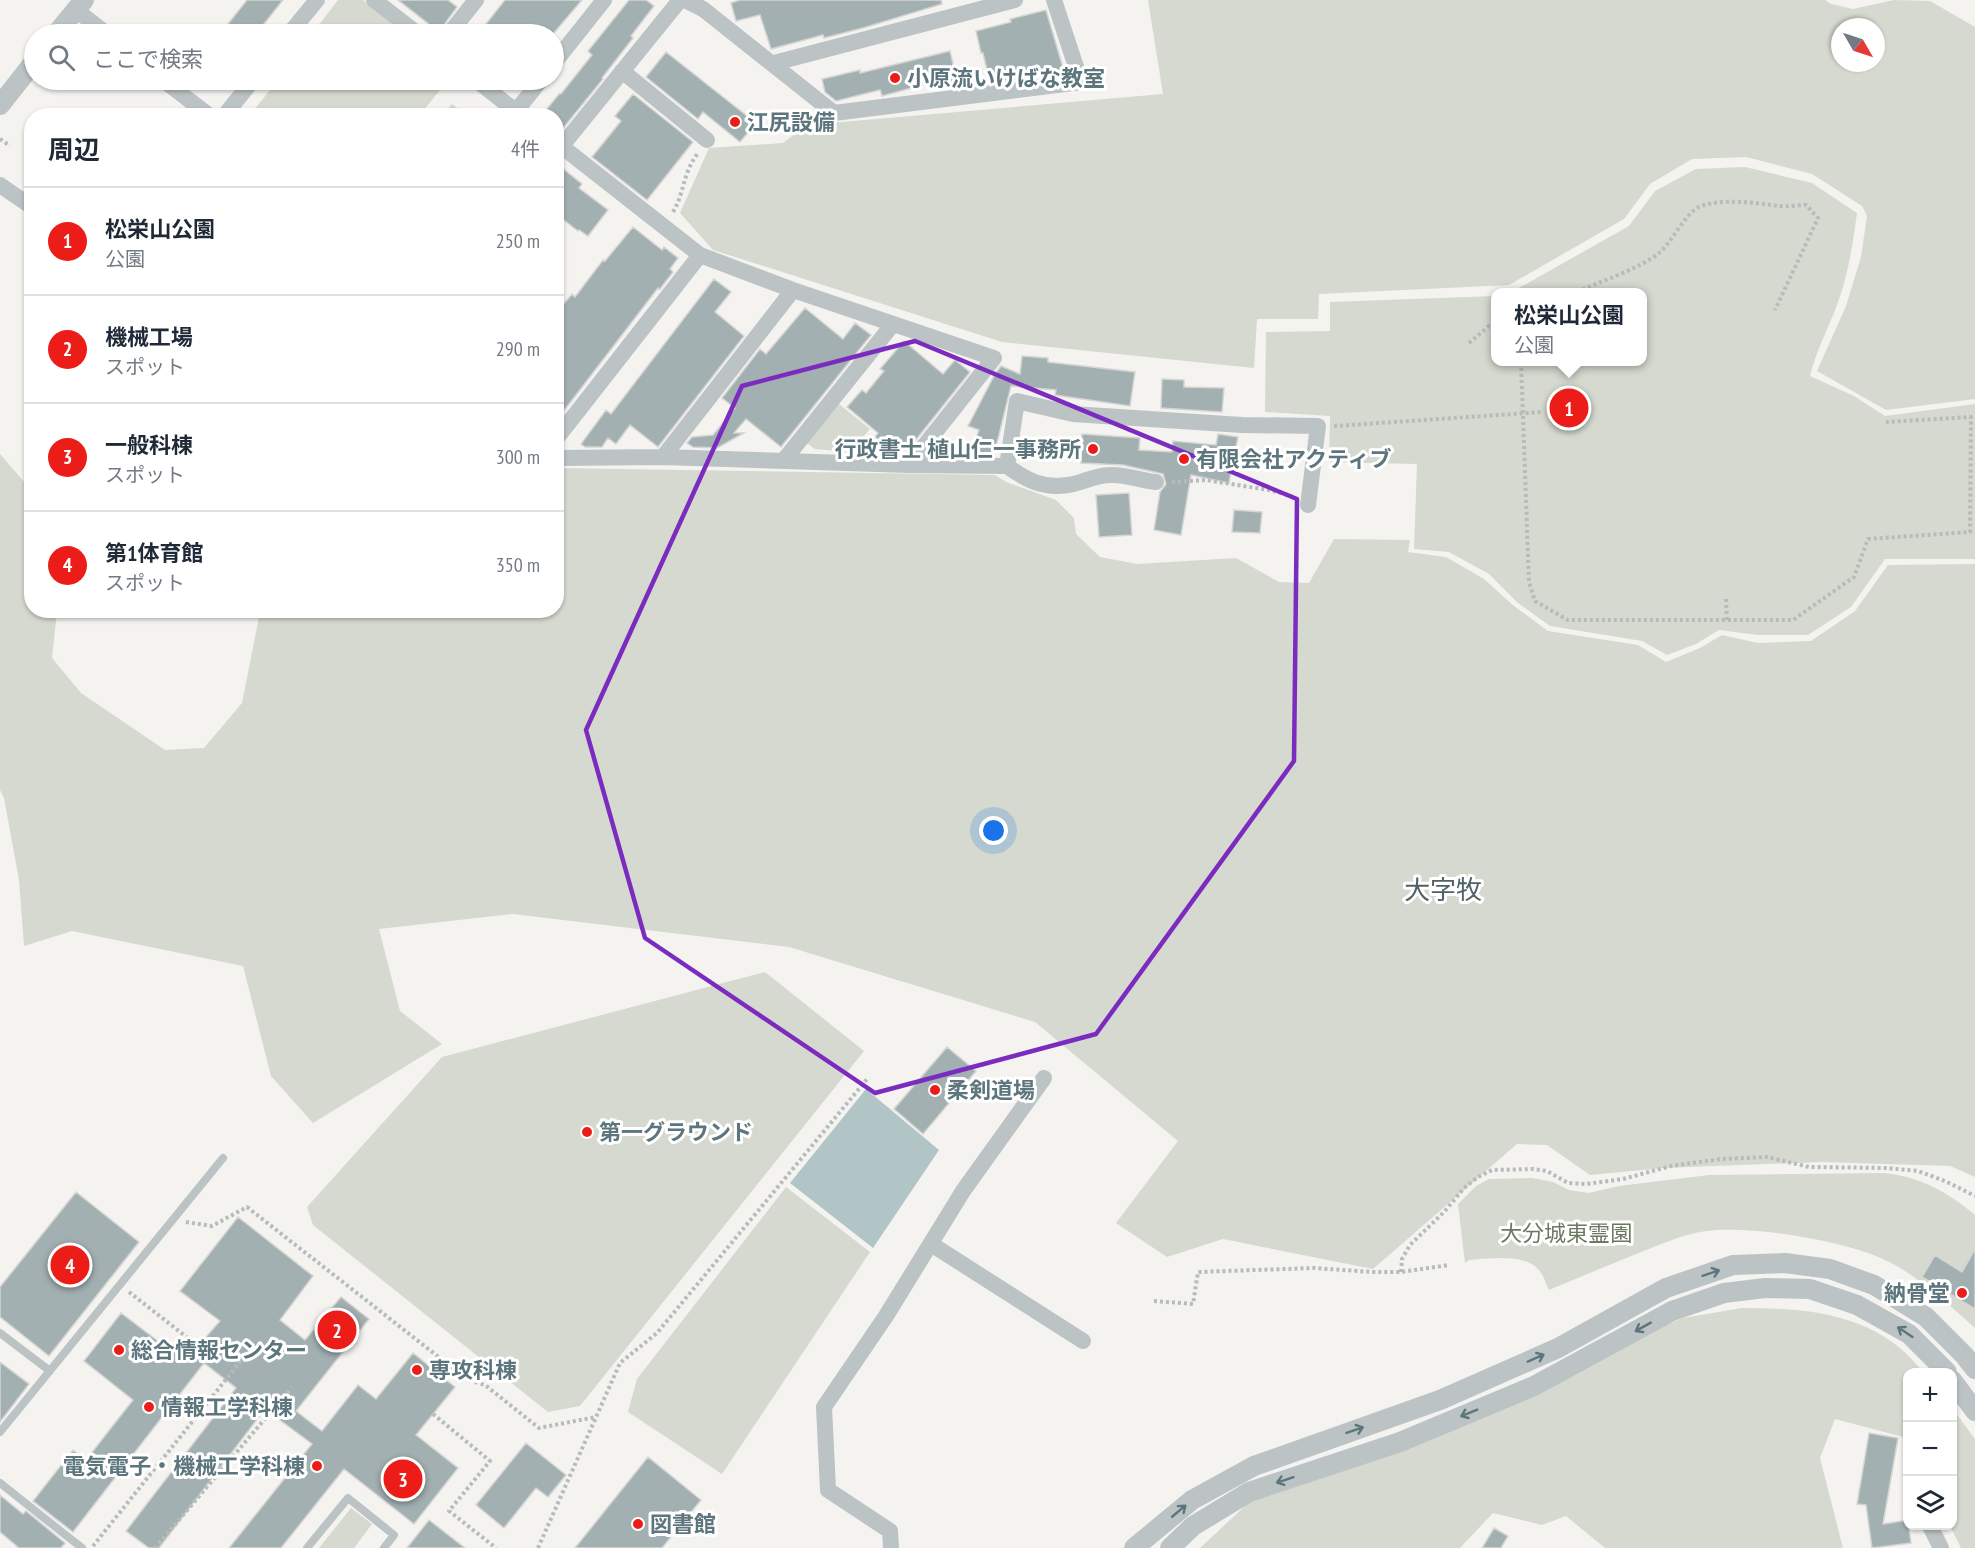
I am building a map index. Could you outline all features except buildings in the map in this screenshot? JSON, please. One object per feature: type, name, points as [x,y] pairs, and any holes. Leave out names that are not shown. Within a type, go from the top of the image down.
[{"type":"street","points":[[297,24],[317,0]]},
{"type":"street","points":[[374,0],[405,24]]},
{"type":"street","points":[[457,24],[476,0]]},
{"type":"street","points":[[564,50],[604,0]]},
{"type":"street","points":[[564,142],[682,0],[703,9],[834,112],[1080,82],[1054,0]]},
{"type":"street","points":[[774,63],[1015,0]]},
{"type":"street","points":[[64,24],[80,5],[98,24]]},
{"type":"street","points":[[622,71],[707,140]]},
{"type":"street","points":[[0,105],[24,75]]},
{"type":"street","points":[[176,90],[200,108]]},
{"type":"street","points":[[230,108],[245,90]]},
{"type":"street","points":[[489,90],[512,108]]},
{"type":"street","points":[[522,108],[534,90]]},
{"type":"street","points":[[564,149],[700,255],[793,290],[994,358],[909,465]]},
{"type":"street","points":[[0,185],[24,202]]},
{"type":"street","points":[[564,429],[700,255]]},
{"type":"street","points":[[663,457],[793,290]]},
{"type":"street","points":[[784,460],[893,324]]},
{"type":"street","points":[[1007,466],[1017,400],[1073,414],[1242,425],[1318,426],[1309,502]]},
{"type":"street","points":[[564,458],[663,457],[1007,466],[1026,480],[1042,485],[1068,486],[1109,475],[1156,482]]},
{"type":"street","points":[[891,1548],[890,1531],[828,1490],[824,1407],[963,1191],[1044,1078]]},
{"type":"street","points":[[931,1244],[1083,1341]]},
{"type":"street","points":[[1134,1548],[1192,1500],[1254,1466],[1440,1400],[1558,1348],[1666,1288],[1733,1265],[1785,1263],[1830,1269],[1874,1285],[1926,1317],[1975,1369]]},
{"type":"street","points":[[1170,1548],[1193,1526],[1249,1492],[1400,1442],[1524,1391],[1672,1311],[1724,1293],[1765,1288],[1810,1289],[1857,1305],[1909,1334],[1943,1368]]},
{"type":"street","points":[[1957,1386],[1975,1411]]},
{"type":"street","points":[[1932,1530],[1941,1548]]},
{"type":"lane","points":[[0,1432],[223,1158]]},
{"type":"lane","points":[[0,1333],[50,1371]]},
{"type":"lane","points":[[0,1483],[82,1548]]},
{"type":"lane","points":[[307,1548],[348,1498],[394,1535],[384,1548]]},
{"type":"path","points":[[0,139],[9,146]]},
{"type":"path","points":[[662,226],[677,205],[686,171],[707,140]]},
{"type":"path","points":[[1586,288],[1639,265],[1660,252],[1679,226],[1699,206],[1734,202],[1760,202],[1781,207],[1806,205],[1818,218],[1775,310]]},
{"type":"path","points":[[1469,343],[1491,326]]},
{"type":"path","points":[[1521,366],[1529,582],[1535,601],[1568,620],[1793,620],[1854,577],[1868,538],[1970,532],[1973,417],[1886,422]]},
{"type":"path","points":[[1318,426],[1543,412]]},
{"type":"path","points":[[1156,482],[1206,480],[1269,490],[1309,502]]},
{"type":"path","points":[[1725,599],[1726,620]]},
{"type":"path","points":[[538,1548],[620,1363],[657,1333],[868,1078]]},
{"type":"path","points":[[1401,1272],[1402,1259],[1410,1245],[1445,1211],[1464,1188],[1492,1170],[1547,1171],[1568,1182],[1586,1184],[1623,1179],[1681,1164],[1767,1157],[1809,1167],[1887,1168],[1918,1171],[1975,1196]]},
{"type":"path","points":[[172,1220],[212,1226],[247,1207],[468,1380],[486,1385],[539,1428],[596,1417]]},
{"type":"path","points":[[1154,1301],[1193,1304],[1198,1272],[1314,1268],[1401,1272],[1449,1265]]},
{"type":"path","points":[[119,1284],[198,1346]]},
{"type":"path","points":[[91,1548],[248,1352]]},
{"type":"path","points":[[155,1548],[292,1387]]},
{"type":"path","points":[[433,1414],[490,1461],[449,1511],[495,1548]]},
{"type":"highlighted area","points":[[915,341],[1297,499],[1294,761],[1096,1034],[875,1093],[645,938],[586,730],[742,386]]},
{"type":"green space","points":[[338,0],[363,0],[393,24],[320,24]]},
{"type":"green space","points":[[1148,0],[1825,0],[1831,4],[1853,9],[1894,0],[1930,1],[1975,27],[1975,399],[1886,410],[1817,371],[1846,306],[1861,257],[1867,216],[1862,206],[1812,174],[1746,157],[1692,159],[1650,184],[1624,219],[1509,285],[1319,294],[1318,319],[1257,319],[1254,368],[1002,342],[713,250],[680,213],[709,148],[783,143],[807,125],[1163,94]]},
{"type":"green space","points":[[270,90],[440,90],[426,108],[256,108]]},
{"type":"green space","points":[[1745,167],[1812,183],[1857,213],[1844,283],[1810,376],[1854,396],[1885,416],[1975,404],[1975,559],[1885,559],[1851,607],[1808,635],[1758,635],[1719,630],[1696,644],[1667,655],[1642,641],[1550,626],[1518,603],[1489,574],[1449,552],[1414,549],[1417,464],[1329,462],[1330,416],[1265,412],[1266,332],[1330,331],[1330,302],[1491,296],[1491,366],[1647,366],[1647,288],[1519,288],[1629,226],[1655,191],[1696,169]]},
{"type":"green space","points":[[839,404],[870,429],[850,452],[815,449],[805,442]]},
{"type":"green space","points":[[0,454],[24,482],[24,618],[56,618],[52,658],[81,693],[165,750],[204,748],[242,703],[259,618],[564,618],[564,468],[995,475],[1006,482],[1056,500],[1074,518],[1076,534],[1100,557],[1137,564],[1236,558],[1279,582],[1309,583],[1334,539],[1410,540],[1408,552],[1446,557],[1484,579],[1514,606],[1548,631],[1638,645],[1666,662],[1700,648],[1722,635],[1758,643],[1811,641],[1855,611],[1888,565],[1975,564],[1975,1177],[1950,1166],[1822,1162],[1663,1168],[1590,1175],[1547,1145],[1517,1144],[1373,1269],[1223,1239],[1167,1257],[1116,1223],[1178,1141],[1035,1022],[789,947],[513,914],[379,929],[400,1011],[442,1044],[313,1123],[271,1076],[243,966],[72,931],[24,946],[19,880],[4,798],[0,790]]},
{"type":"green space","name":"第一グラウンド","points":[[765,972],[864,1051],[580,1406],[548,1412],[313,1225],[307,1207],[442,1057]]},
{"type":"green space","name":"大分城東霊園","points":[[1883,1173],[1909,1178],[1932,1186],[1975,1215],[1975,1328],[1925,1285],[1893,1264],[1853,1248],[1774,1233],[1725,1230],[1689,1234],[1549,1290],[1541,1273],[1528,1262],[1497,1258],[1469,1260],[1465,1263],[1458,1204],[1476,1186],[1489,1179],[1532,1178],[1553,1182],[1569,1190],[1589,1193],[1619,1186],[1709,1175]]},
{"type":"green space","points":[[786,1187],[870,1252],[722,1474],[628,1412],[637,1379]]},
{"type":"green space","points":[[1742,1308],[1818,1313],[1864,1326],[1905,1353],[1919,1368],[1903,1368],[1903,1437],[1835,1419],[1820,1458],[1843,1548],[1605,1548],[1566,1516],[1542,1525],[1493,1513],[1460,1548],[1200,1548],[1262,1490],[1683,1318]]},
{"type":"green space","points":[[1957,1414],[1975,1439],[1975,1548],[1961,1548],[1952,1530],[1957,1530]]},
{"type":"green space","points":[[351,1508],[372,1524],[354,1548],[319,1548]]},
{"type":"shaded area","points":[[866,1089],[939,1150],[873,1248],[790,1183]]},
{"type":"place","name":"小原流いけばな教室","points":[[895,78]]},
{"type":"place","name":"江尻設備","points":[[735,122]]},
{"type":"place","name":"松栄山公園","points":[[1569,408]]},
{"type":"place","name":"行政書士 植山仁一事務所","points":[[1093,449]]},
{"type":"place","name":"有限会社アクティブ","points":[[1184,459]]},
{"type":"place","name":"柔剣道場","points":[[935,1090]]},
{"type":"place","name":"第一グラウンド","points":[[587,1132]]},
{"type":"place","name":"第1体育館","points":[[70,1265]]},
{"type":"place","name":"納骨堂","points":[[1962,1293]]},
{"type":"place","name":"機械工場","points":[[337,1330]]},
{"type":"place","name":"総合情報センター","points":[[119,1350]]},
{"type":"place","name":"専攻科棟","points":[[417,1370]]},
{"type":"place","name":"情報工学科棟","points":[[149,1407]]},
{"type":"place","name":"電気電子・機械工学科棟","points":[[317,1466]]},
{"type":"place","name":"一般科棟","points":[[403,1479]]},
{"type":"place","name":"図書館","points":[[638,1524]]},
{"type":"district","name":"大字牧","points":[[1443,890]]}]
